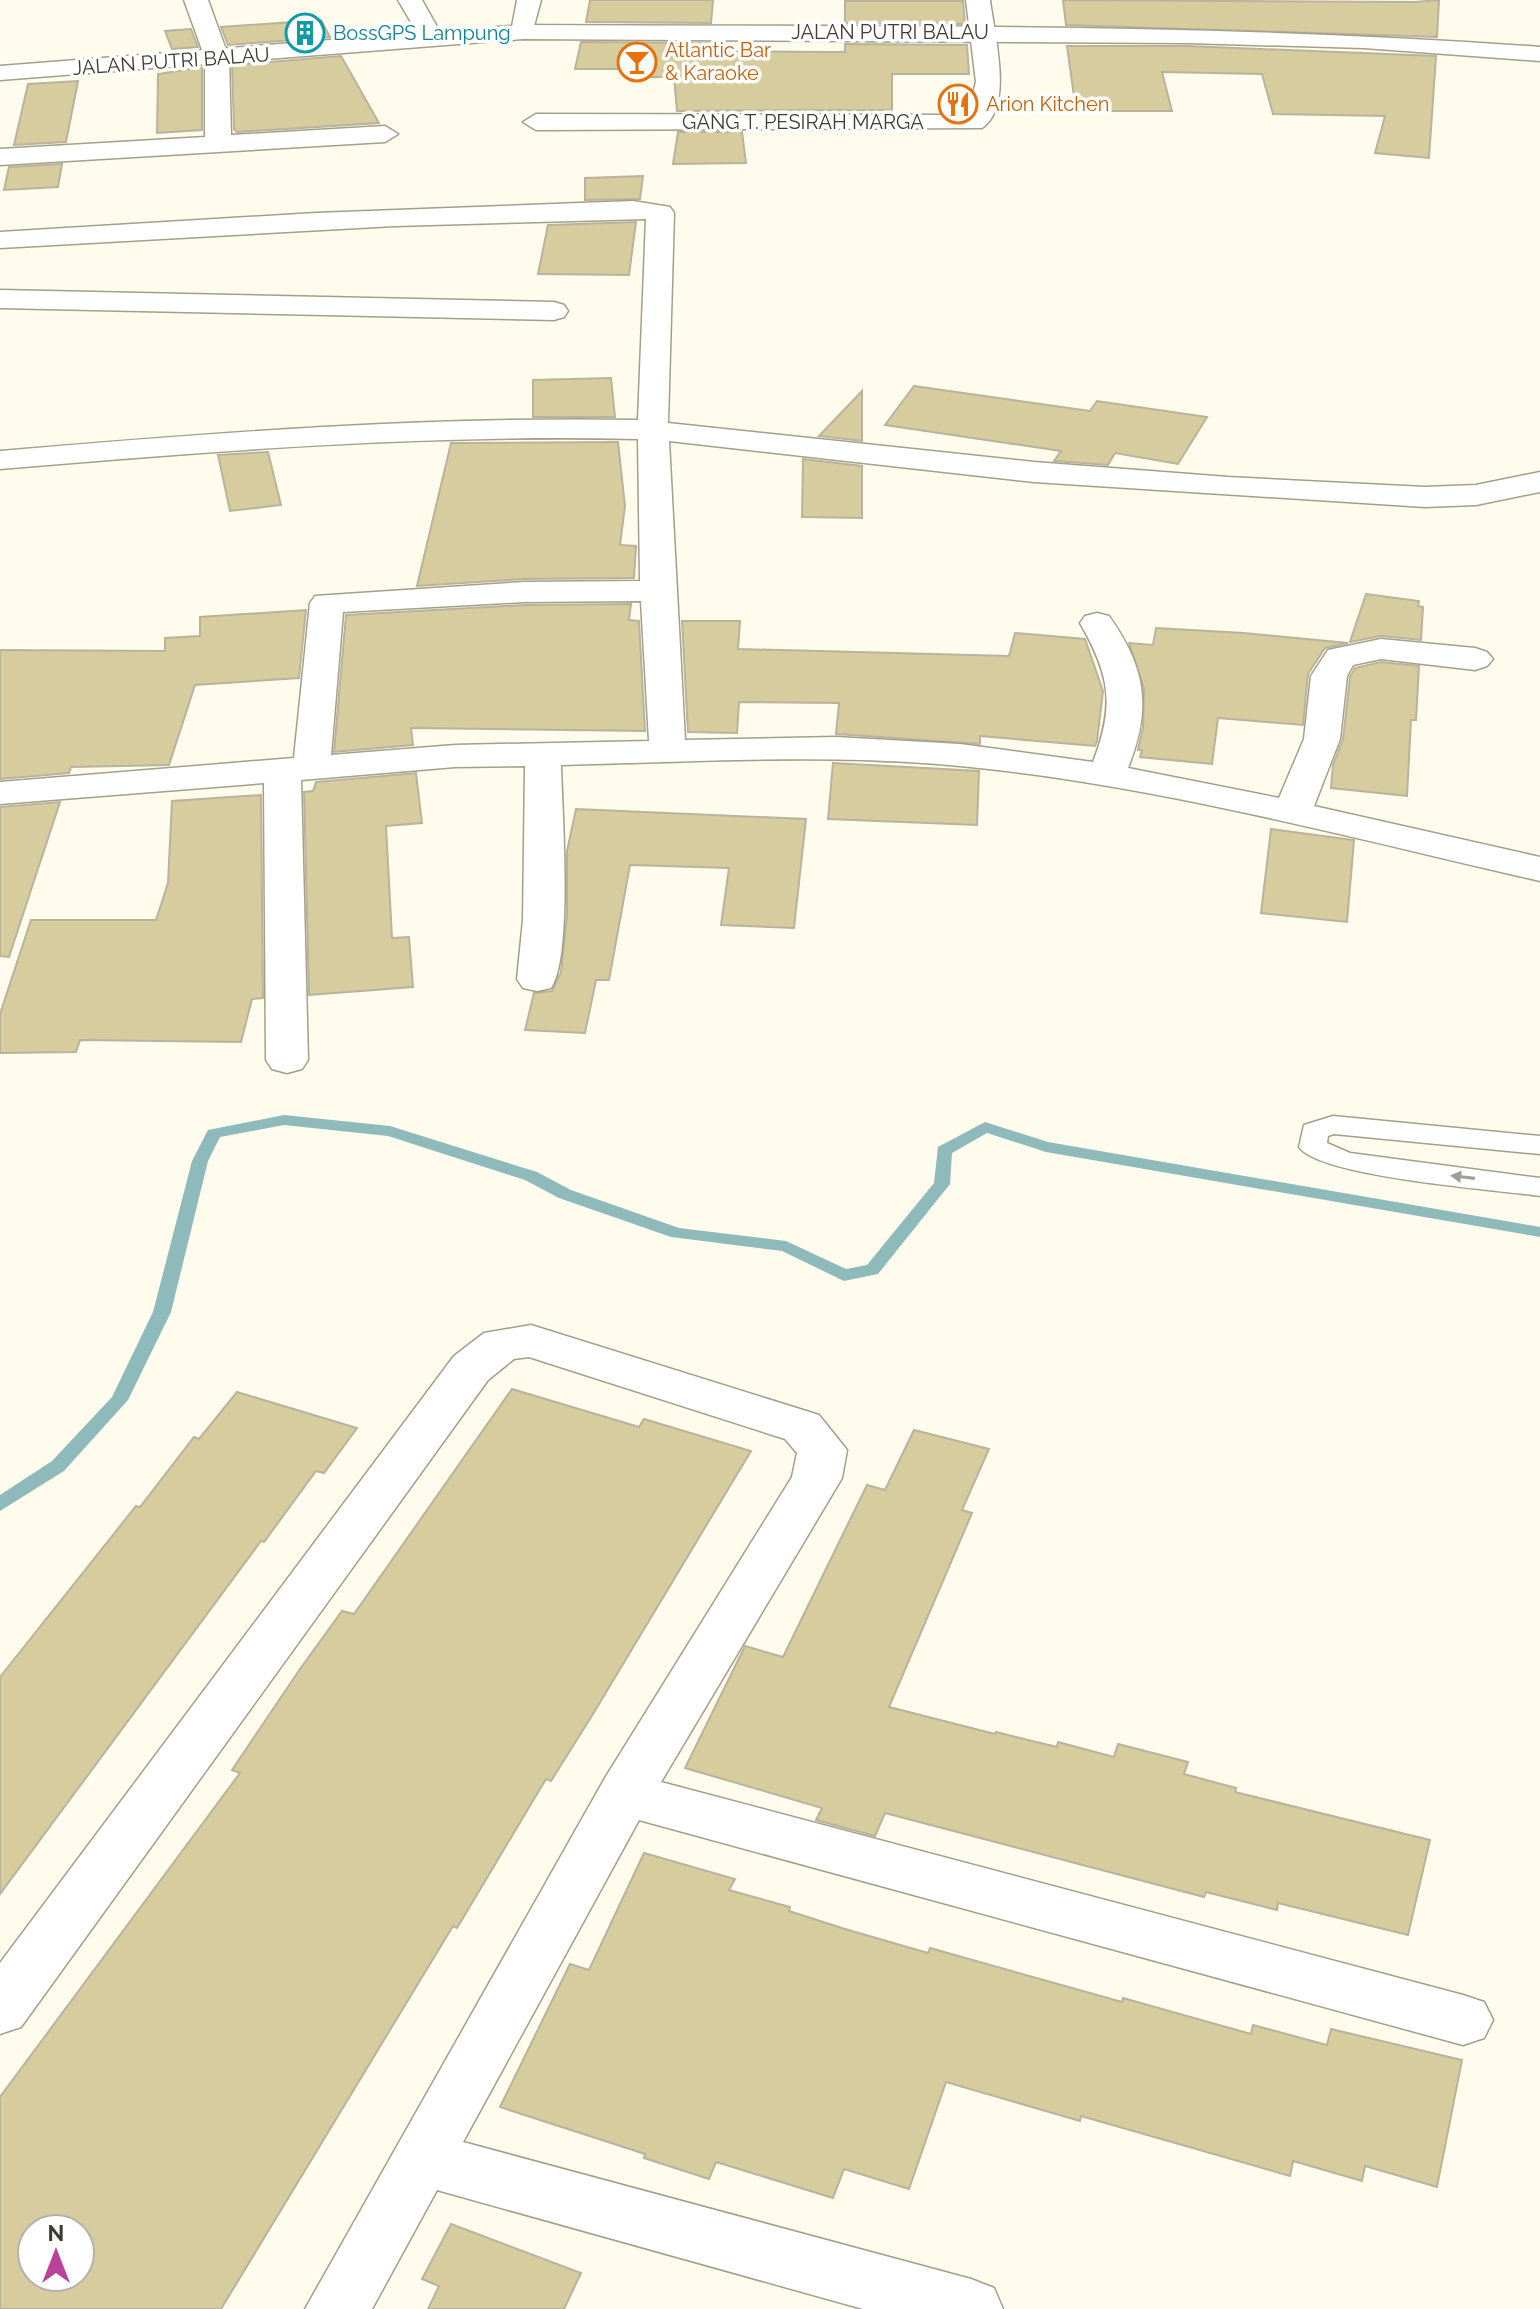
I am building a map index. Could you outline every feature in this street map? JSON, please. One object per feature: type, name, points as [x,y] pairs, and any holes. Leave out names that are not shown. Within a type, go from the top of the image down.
[{"type":"street","points":[[196,0],[217,58],[218,144]]},
{"type":"street","points":[[410,0],[432,39]]},
{"type":"street","points":[[523,32],[529,0]]},
{"type":"street","points":[[978,0],[983,32]]},
{"type":"street","name":"JALAN PUTRI BALAU","points":[[0,73],[523,32],[983,32],[1364,41],[1540,54]]},
{"type":"street","name":"GANG T. PESIRAH MARGA","points":[[536,122],[973,123],[982,117],[986,102],[983,32]]},
{"type":"street","points":[[0,157],[385,134]]},
{"type":"street","points":[[0,240],[239,223],[660,213],[651,430],[655,591],[668,752]]},
{"type":"street","points":[[0,299],[554,311]]},
{"type":"street","points":[[0,460],[311,437],[478,430],[651,430],[1034,472],[1228,487],[1425,497],[1476,495],[1540,482]]},
{"type":"street","points":[[287,1060],[297,768],[327,603],[524,592],[655,591]]},
{"type":"street","points":[[1097,623],[1121,668],[1124,689],[1119,748],[1106,775]]},
{"type":"street","points":[[1292,813],[1322,739],[1329,676],[1340,657],[1381,649],[1475,659]]},
{"type":"street","points":[[0,793],[455,756],[836,748],[960,755],[1106,775],[1540,869]]},
{"type":"street","points":[[537,979],[543,920],[543,754]]},
{"type":"street","points":[[0,2009],[471,1368],[501,1344],[531,1341],[802,1427],[822,1450],[817,1478],[625,1794],[424,2159],[337,2309]]},
{"type":"street","points":[[625,1794],[1463,2020]]},
{"type":"street","points":[[424,2159],[971,2309]]},
{"type":"lane","points":[[1540,1145],[1333,1125],[1314,1131],[1311,1139],[1313,1147],[1344,1161],[1540,1187]]},
{"type":"building","points":[[590,0],[713,0],[711,23],[586,22]]},
{"type":"building","points":[[1063,0],[1439,0],[1437,37],[1066,25]]},
{"type":"building","points":[[845,1],[963,1],[965,24],[845,23]]},
{"type":"building","points":[[321,20],[330,37],[228,45],[221,27]]},
{"type":"building","points":[[191,29],[198,47],[172,49],[165,31]]},
{"type":"building","points":[[581,42],[709,43],[709,51],[828,52],[845,52],[845,44],[967,45],[969,74],[892,74],[892,110],[677,111],[674,77],[625,77],[626,69],[575,69]]},
{"type":"building","points":[[1067,46],[1188,46],[1436,56],[1429,158],[1375,153],[1385,116],[1273,114],[1262,74],[1162,72],[1172,111],[1076,111]]},
{"type":"building","points":[[341,56],[379,123],[237,132],[234,129],[232,65]]},
{"type":"building","points":[[202,67],[202,130],[157,133],[158,74]]},
{"type":"building","points":[[78,81],[66,142],[14,145],[28,84]]},
{"type":"building","points":[[678,132],[742,132],[746,163],[673,164]]},
{"type":"building","points":[[62,164],[58,187],[4,190],[9,167]]},
{"type":"building","points":[[643,176],[640,199],[585,200],[585,178]]},
{"type":"building","points":[[636,222],[629,275],[538,274],[548,225]]},
{"type":"building","points":[[611,378],[615,417],[533,417],[533,380]]},
{"type":"building","points":[[914,386],[1090,411],[1097,401],[1207,417],[1178,464],[1115,453],[1108,465],[1054,461],[1061,451],[885,425]]},
{"type":"building","points":[[862,391],[862,441],[819,436]]},
{"type":"building","points":[[618,442],[625,506],[620,545],[636,546],[634,578],[524,579],[417,586],[451,443]]},
{"type":"building","points":[[268,452],[281,505],[230,511],[218,455]]},
{"type":"building","points":[[803,459],[862,466],[862,518],[802,517]]},
{"type":"building","points":[[1366,594],[1419,601],[1418,606],[1423,607],[1421,640],[1381,636],[1350,642]]},
{"type":"building","points":[[631,604],[629,620],[639,621],[645,731],[411,728],[413,745],[334,752],[346,615],[524,605]]},
{"type":"building","points":[[306,610],[299,678],[195,685],[169,765],[71,767],[69,773],[0,779],[0,650],[165,651],[165,638],[200,636],[200,617]]},
{"type":"building","points":[[682,621],[740,621],[738,649],[1009,656],[1015,633],[1085,639],[1103,691],[1097,741],[1095,746],[980,736],[980,744],[836,734],[839,703],[739,702],[737,733],[688,732]]},
{"type":"building","points":[[1156,628],[1348,643],[1325,648],[1308,674],[1303,725],[1218,718],[1212,764],[1140,757],[1142,750],[1138,750],[1143,727],[1144,689],[1129,643],[1153,645]]},
{"type":"building","points":[[1381,662],[1419,666],[1416,720],[1411,720],[1407,796],[1331,788],[1333,765],[1343,739],[1350,677],[1355,668]]},
{"type":"building","points":[[833,763],[979,771],[977,825],[828,819]]},
{"type":"building","points":[[416,773],[422,823],[386,826],[392,938],[409,937],[413,987],[309,995],[304,792],[313,791],[316,782]]},
{"type":"building","points":[[261,795],[263,998],[252,999],[241,1042],[80,1040],[76,1052],[0,1053],[0,1014],[31,920],[156,920],[168,883],[172,801]]},
{"type":"building","points":[[60,802],[9,957],[0,956],[0,807]]},
{"type":"building","points":[[576,809],[806,819],[794,928],[721,925],[729,868],[630,865],[609,980],[596,980],[585,1033],[525,1030],[534,993],[552,991],[561,972],[567,915],[567,851]]},
{"type":"building","points":[[1271,829],[1354,840],[1347,922],[1261,913]]},
{"type":"building","points":[[512,1389],[639,1427],[644,1419],[751,1451],[551,1781],[546,1779],[457,1928],[453,1926],[221,2309],[0,2309],[0,2097],[240,1773],[232,1770],[342,1611],[354,1614]]},
{"type":"building","points":[[237,1392],[357,1428],[324,1473],[316,1471],[264,1542],[261,1541],[0,1894],[0,1677],[136,1506],[140,1507],[194,1437],[199,1439]]},
{"type":"building","points":[[914,1430],[989,1449],[962,1510],[972,1513],[889,1707],[995,1734],[1057,1747],[1058,1742],[1114,1757],[1118,1744],[1188,1762],[1184,1774],[1236,1788],[1235,1792],[1430,1840],[1408,1935],[1278,1903],[1277,1910],[1206,1892],[1204,1897],[885,1813],[875,1836],[816,1820],[822,1808],[685,1768],[745,1646],[783,1657],[867,1485],[885,1490]]},
{"type":"building","points":[[644,1853],[735,1879],[729,1890],[928,1953],[930,1948],[1122,2002],[1123,1998],[1251,2034],[1253,2025],[1327,2045],[1331,2029],[1462,2060],[1437,2187],[1365,2166],[1362,2181],[1293,2161],[1290,2176],[1081,2116],[1080,2121],[946,2082],[909,2189],[844,2169],[833,2198],[716,2162],[709,2179],[644,2158],[645,2154],[500,2107],[570,1964],[589,1970]]},
{"type":"building","points":[[451,2224],[581,2273],[564,2309],[428,2309],[439,2286],[422,2279]]},
{"type":"waterway","points":[[0,1504],[58,1466],[119,1400],[162,1312],[200,1161],[214,1133],[284,1120],[390,1131],[531,1176],[565,1194],[677,1233],[786,1246],[844,1275],[872,1270],[942,1184],[944,1151],[985,1127],[1046,1147],[1540,1232]]},
{"type":"place","name":"BossGPS Lampung","points":[[305,33]]},
{"type":"place","name":"Atlantic Bar & Karaoke","points":[[637,62]]},
{"type":"place","name":"Arion Kitchen","points":[[958,104]]}]
